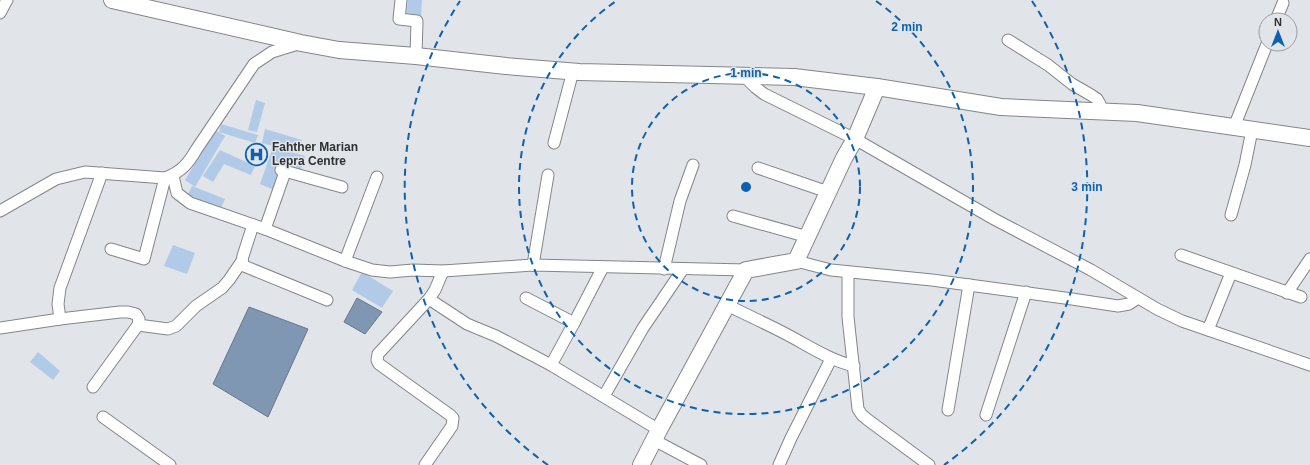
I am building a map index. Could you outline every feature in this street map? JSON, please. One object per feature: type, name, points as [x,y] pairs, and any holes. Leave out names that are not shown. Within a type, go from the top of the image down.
[{"type":"main road","points":[[112,0],[301,43],[339,50],[573,71],[794,77],[877,87],[1001,107],[1137,113],[1310,138]]},
{"type":"main road","points":[[641,465],[746,270],[796,261],[877,87]]},
{"type":"street","points":[[0,13],[7,0]]},
{"type":"street","points":[[401,0],[399,19],[417,21],[416,56]]},
{"type":"street","points":[[1279,12],[1283,2]]},
{"type":"street","points":[[1008,40],[1048,65],[1072,84],[1097,99],[1100,104],[1101,111]]},
{"type":"street","points":[[0,211],[56,179],[85,172],[169,177],[188,164],[254,64],[272,52],[301,43]]},
{"type":"street","points":[[1234,127],[1264,52]]},
{"type":"street","points":[[554,143],[573,71]]},
{"type":"street","points":[[744,76],[764,94],[854,139],[994,219],[1091,270],[1138,298],[1182,321],[1310,365]]},
{"type":"street","points":[[1231,215],[1245,165],[1252,130]]},
{"type":"street","points":[[664,269],[680,201],[693,165]]},
{"type":"street","points":[[758,168],[828,192]]},
{"type":"street","points":[[265,229],[283,171],[342,187]]},
{"type":"street","points":[[60,319],[58,304],[60,288],[102,173]]},
{"type":"street","points":[[533,265],[548,175]]},
{"type":"street","points":[[169,177],[177,193],[190,203],[265,229],[345,261],[372,270],[390,272],[533,265],[746,270]]},
{"type":"street","points":[[111,249],[144,259],[169,177]]},
{"type":"street","points":[[345,261],[377,177]]},
{"type":"street","points":[[733,216],[808,237]]},
{"type":"street","points":[[138,325],[168,328],[176,326],[196,306],[222,288],[242,261],[253,225]]},
{"type":"street","points":[[1181,255],[1301,297]]},
{"type":"street","points":[[1287,292],[1310,260]]},
{"type":"street","points":[[242,261],[244,266],[248,268],[327,300]]},
{"type":"street","points":[[796,261],[831,270],[969,284],[1118,306],[1129,304],[1138,298]]},
{"type":"street","points":[[551,364],[603,267]]},
{"type":"street","points":[[604,396],[643,328],[683,269]]},
{"type":"street","points":[[425,465],[452,426],[453,418],[379,364],[377,357],[378,354],[429,299],[435,290],[443,270]]},
{"type":"street","points":[[848,272],[848,317],[857,401],[862,415],[929,465]]},
{"type":"street","points":[[1208,330],[1231,273]]},
{"type":"street","points":[[948,410],[969,284]]},
{"type":"street","points":[[986,415],[1026,292]]},
{"type":"street","points":[[526,298],[574,323]]},
{"type":"street","points":[[429,299],[467,324],[496,336],[551,364],[604,396],[656,435],[701,465]]},
{"type":"street","points":[[727,305],[831,359],[854,366]]},
{"type":"street","points":[[0,328],[60,319],[128,312],[136,314],[139,319],[138,325],[93,387]]},
{"type":"street","points":[[780,465],[791,438],[831,359]]},
{"type":"street","points":[[103,416],[170,465]]},
{"type":"water","points":[[357,298],[382,312],[365,334],[344,322]]},
{"type":"water","points":[[249,307],[308,329],[268,417],[213,384]]},
{"type":"building","points":[[408,0],[422,0],[421,19],[406,18]]},
{"type":"building","points":[[256,100],[265,103],[257,132],[248,130]]},
{"type":"building","points":[[221,124],[258,135],[255,143],[219,132]]},
{"type":"building","points":[[265,129],[302,140],[299,153],[262,143]]},
{"type":"building","points":[[215,130],[225,136],[195,187],[185,180]]},
{"type":"building","points":[[273,147],[305,156],[300,173],[281,167],[274,190],[260,184]]},
{"type":"building","points":[[220,150],[255,166],[251,175],[224,164],[213,182],[203,176]]},
{"type":"building","points":[[192,186],[225,199],[220,210],[187,196]]},
{"type":"building","points":[[173,245],[195,253],[187,274],[164,266]]},
{"type":"building","points":[[362,272],[393,291],[382,308],[352,290]]},
{"type":"building","points":[[38,352],[60,371],[53,380],[30,362]]},
{"type":"place","name":"Fahther Marian Lepra Centre","points":[[256,154]]}]
